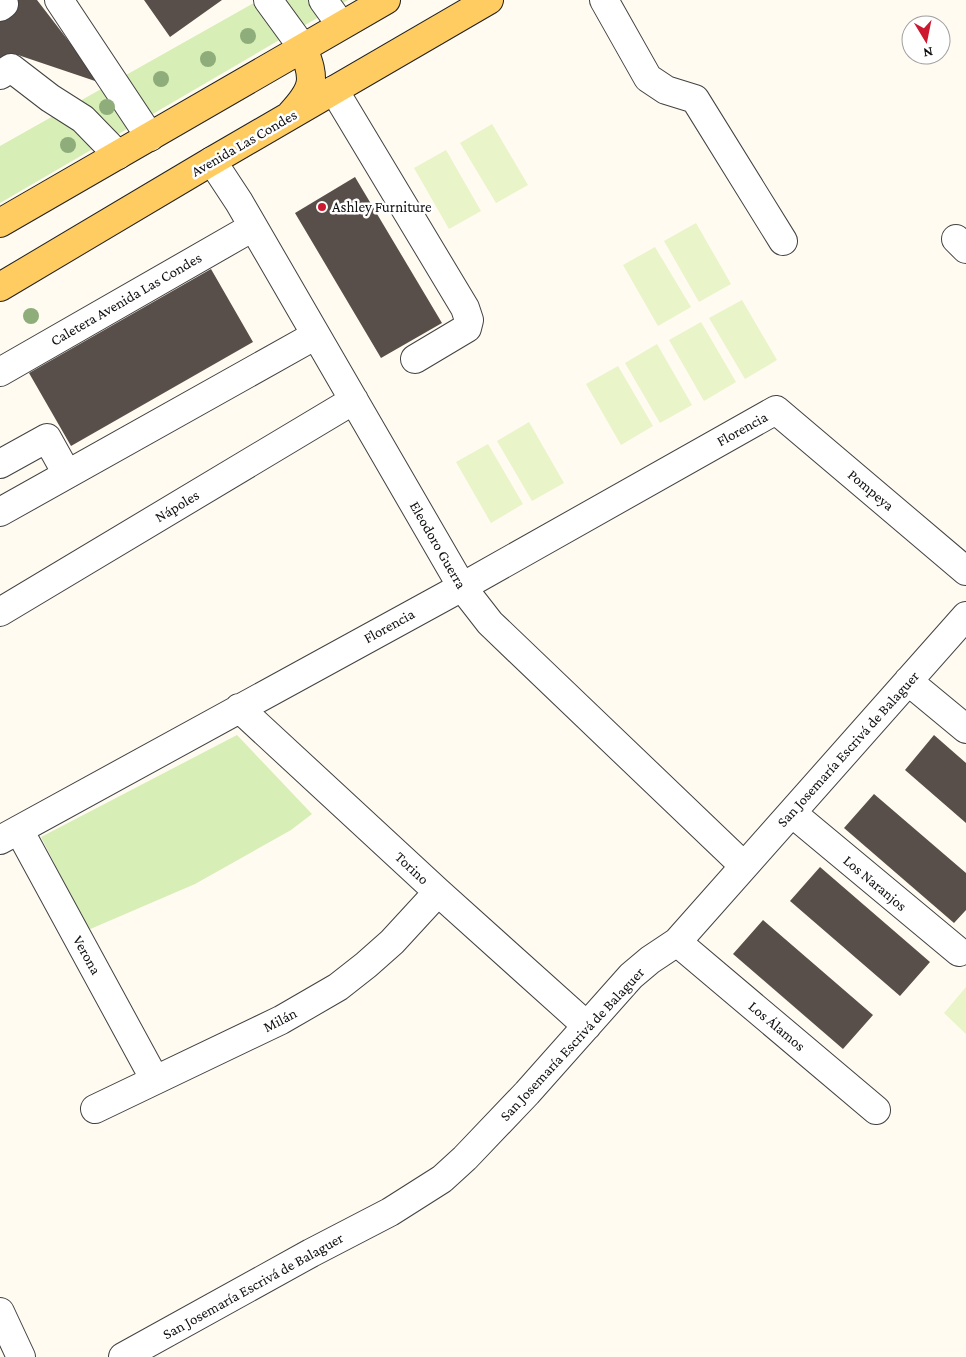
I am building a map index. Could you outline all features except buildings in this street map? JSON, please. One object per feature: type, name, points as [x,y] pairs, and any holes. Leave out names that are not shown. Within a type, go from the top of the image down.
[{"type":"main road","points":[[0,223],[386,0]]},
{"type":"main road","name":"Avenida Las Condes","points":[[0,287],[489,0]]},
{"type":"main road","points":[[284,120],[304,99],[310,89],[311,75],[303,48]]},
{"type":"street","points":[[59,0],[150,137]]},
{"type":"street","points":[[268,0],[303,48]]},
{"type":"street","points":[[323,0],[341,25]]},
{"type":"street","points":[[604,0],[648,78],[666,90],[695,99],[783,241]]},
{"type":"street","points":[[0,75],[11,68],[50,98],[82,118],[118,155]]},
{"type":"street","points":[[334,90],[465,308],[469,320],[467,328],[415,359]]},
{"type":"street","name":"Eleodoro Guerra","points":[[212,161],[253,227],[462,587],[478,610],[744,866]]},
{"type":"street","name":"Caletera Avenida Las Condes","points":[[0,372],[253,227]]},
{"type":"street","points":[[0,512],[316,335]]},
{"type":"street","name":"Nápoles","points":[[0,612],[354,400]]},
{"type":"street","name":"Florencia","points":[[9,835],[462,587],[776,410]]},
{"type":"street","name":"Pompeya","points":[[776,410],[966,571]]},
{"type":"street","points":[[0,464],[47,438],[67,474]]},
{"type":"street","name":"San Josemaría Escrivá de Balaguer","points":[[123,1357],[390,1212],[442,1180],[527,1093],[631,976],[650,960],[677,942],[966,616]]},
{"type":"street","points":[[908,681],[966,729]]},
{"type":"street","name":"Torino","points":[[239,708],[438,892],[587,1026]]},
{"type":"street","name":"Los Naranjos","points":[[792,813],[959,952]]},
{"type":"street","name":"Verona","points":[[9,835],[155,1080]]},
{"type":"street","name":"Milán","points":[[95,1109],[281,1020],[338,987],[366,966],[392,942],[438,892]]},
{"type":"street","name":"Los Álamos","points":[[677,942],[876,1110]]},
{"type":"street","points":[[0,1312],[21,1357]]},
{"type":"green space","points":[[259,0],[348,0],[0,203],[0,146]]},
{"type":"green space","points":[[492,124],[528,185],[496,203],[460,143]]},
{"type":"green space","points":[[446,150],[481,211],[449,229],[414,168]]},
{"type":"green space","points":[[696,223],[731,284],[699,302],[664,241]]},
{"type":"green space","points":[[655,247],[691,307],[658,326],[623,265]]},
{"type":"green space","points":[[742,300],[777,360],[745,379],[709,318]]},
{"type":"green space","points":[[701,322],[736,382],[704,401],[669,340]]},
{"type":"green space","points":[[657,344],[692,405],[660,423],[625,363]]},
{"type":"green space","points":[[618,366],[653,426],[621,445],[586,384]]},
{"type":"green space","points":[[529,422],[564,483],[532,501],[497,441]]},
{"type":"green space","points":[[488,444],[523,504],[491,523],[456,462]]},
{"type":"green space","points":[[237,735],[312,814],[291,830],[195,884],[88,930],[41,837]]},
{"type":"green space","points":[[966,987],[966,1034],[944,1013]]},
{"type":"place","name":"Ashley Furniture","points":[[322,207]]}]
